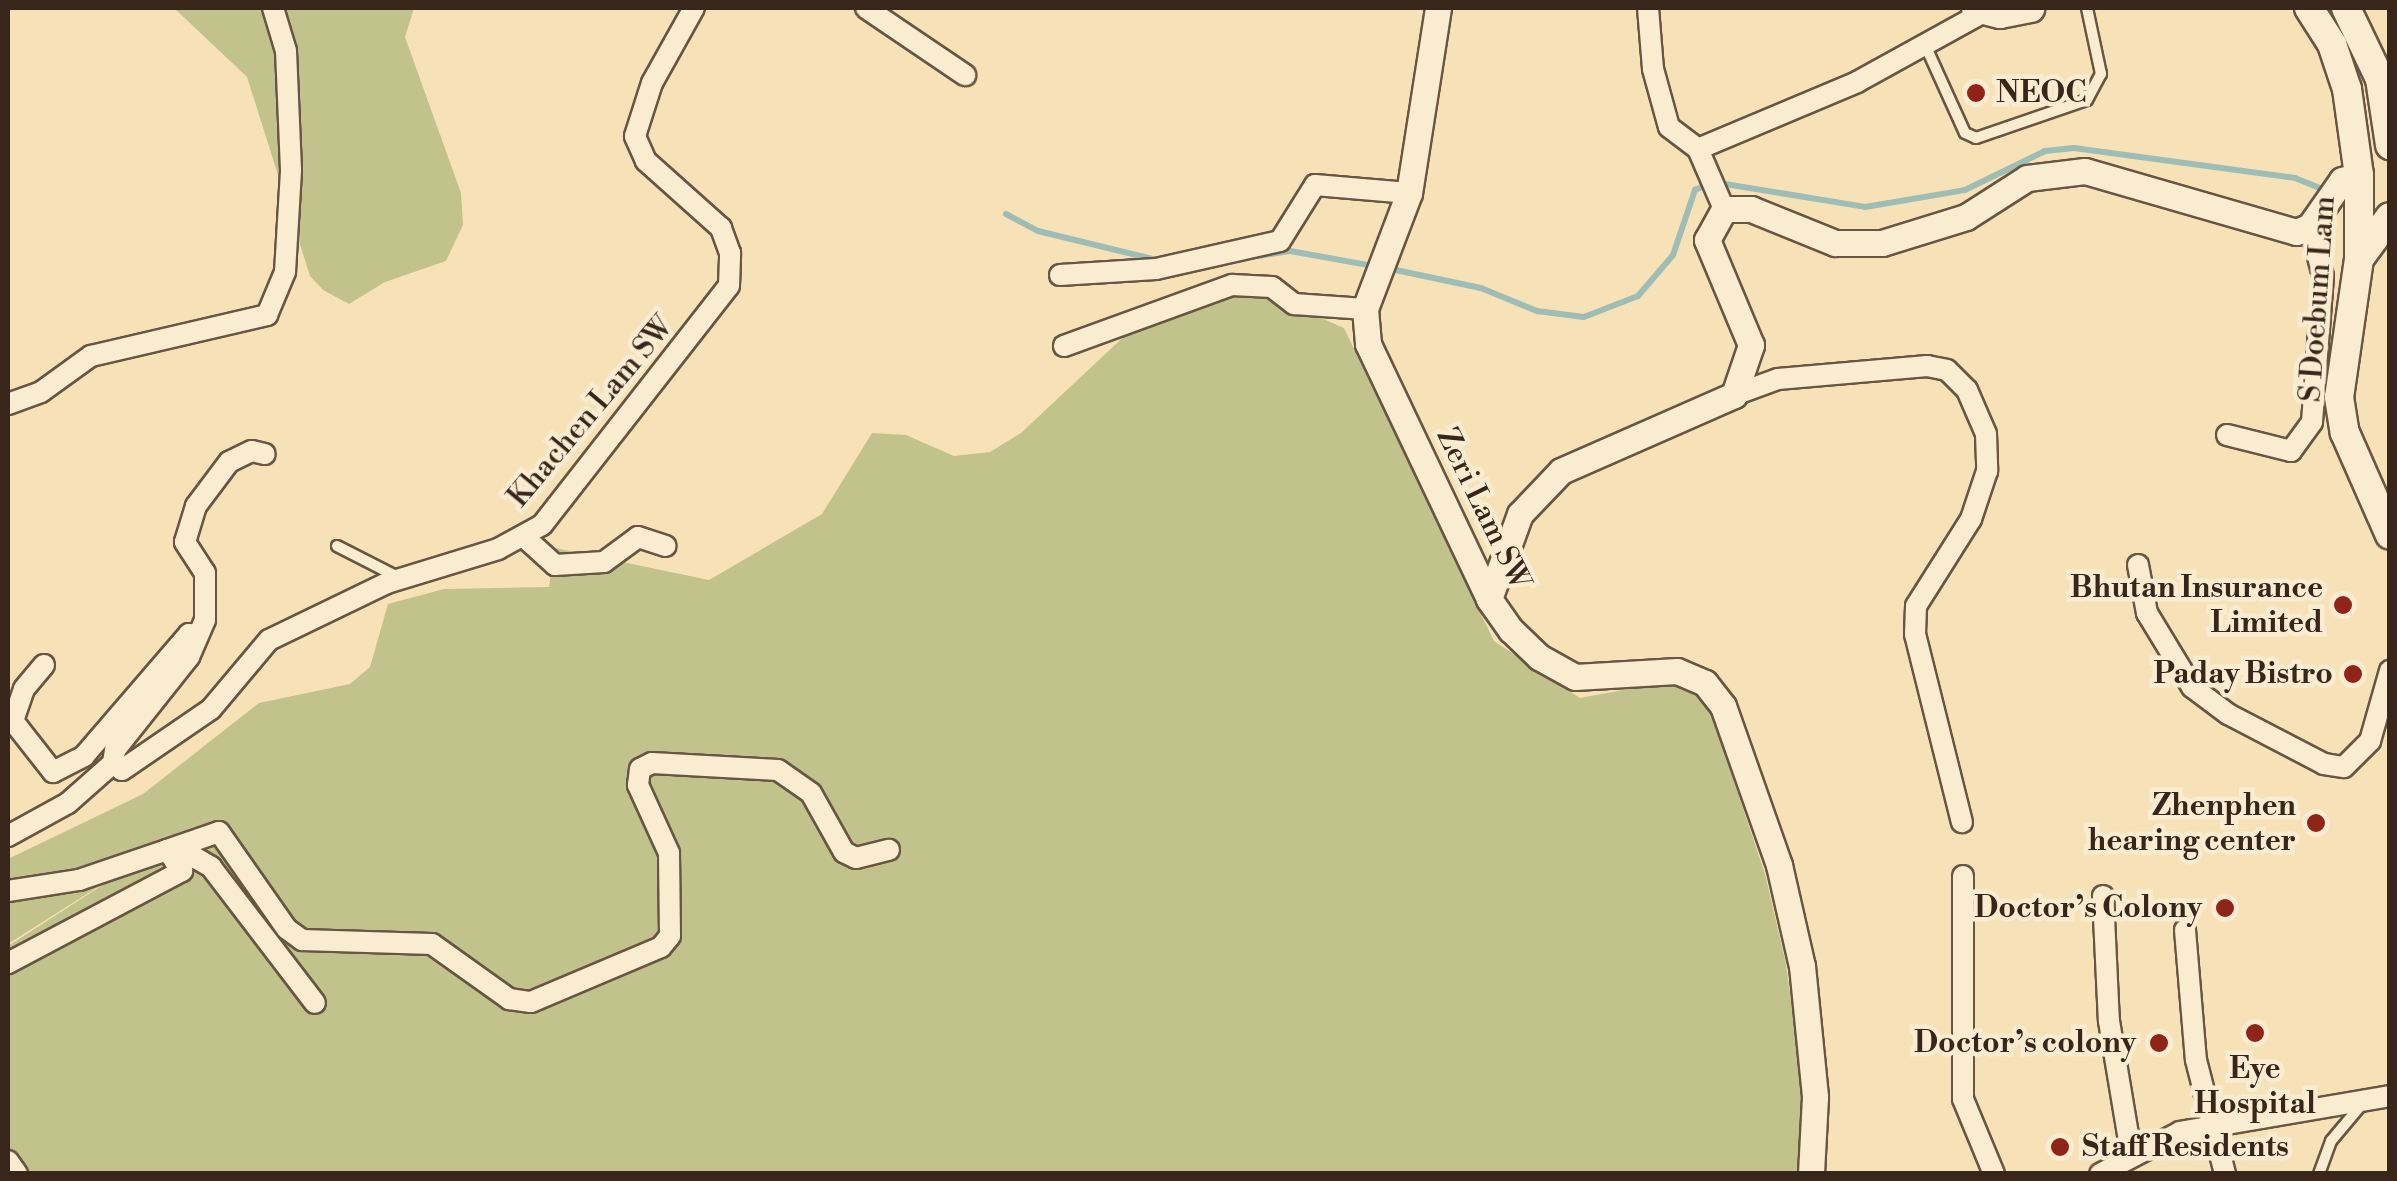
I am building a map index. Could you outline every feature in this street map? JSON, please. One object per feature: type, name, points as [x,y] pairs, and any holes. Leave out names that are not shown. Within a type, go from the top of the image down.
[{"type":"main road","points":[[1980,10],[2030,8]]},
{"type":"main road","name":"S Doebum Lam","points":[[2309,8],[2332,44],[2346,89],[2359,175],[2359,259],[2339,397],[2346,433],[2390,535]]},
{"type":"main road","points":[[2346,8],[2380,79],[2390,145]]},
{"type":"main road","points":[[2359,259],[2390,216]]},
{"type":"street","points":[[8,404],[41,392],[92,356],[268,315],[285,272],[292,170],[286,51],[273,8]]},
{"type":"street","name":"Khachen Lam SW","points":[[8,836],[68,803],[112,763],[122,770],[212,710],[270,640],[345,601],[524,536],[542,524],[729,286],[730,253],[721,228],[646,160],[635,136],[652,82],[694,8]]},
{"type":"street","points":[[866,8],[965,75]]},
{"type":"street","points":[[1064,346],[1232,285],[1272,287],[1294,304],[1365,309],[1409,193],[1438,8]]},
{"type":"street","points":[[1648,8],[1653,68],[1670,128],[1701,157],[1720,200],[1708,240],[1750,345],[1734,395]]},
{"type":"street","points":[[1701,157],[1926,47],[1980,10]]},
{"type":"street","points":[[1720,200],[1835,243],[1882,243],[1966,218],[2026,178],[2085,171],[2278,230],[2310,226]]},
{"type":"street","points":[[2226,434],[2291,451],[2312,422],[2322,276],[2310,226],[2331,192],[2359,175]]},
{"type":"street","points":[[1060,275],[1156,270],[1280,241],[1314,185],[1409,193]]},
{"type":"street","name":"Zeri Lam SW","points":[[1365,309],[1374,358],[1488,599],[1539,657],[1576,677],[1677,671],[1705,683],[1723,706],[1779,866],[1802,966],[1815,1097],[1811,1174]]},
{"type":"street","points":[[1488,599],[1520,514],[1561,470],[1778,379],[1926,366],[1947,370],[1967,390],[1986,434],[1988,471],[1971,519],[1916,606],[1915,634],[1962,822]]},
{"type":"street","points":[[112,763],[115,750],[171,685],[205,620],[206,573],[184,542],[196,506],[229,462],[252,451],[264,454]]},
{"type":"street","points":[[524,536],[555,565],[604,562],[638,537],[666,546]]},
{"type":"street","points":[[2138,565],[2147,613],[2192,687],[2228,714],[2324,764],[2344,767],[2370,741],[2390,671]]},
{"type":"street","points":[[44,664],[24,689],[13,721],[52,772],[84,756],[188,634],[198,636]]},
{"type":"street","points":[[8,891],[79,880],[171,856],[219,832],[287,928],[302,940],[432,944],[509,999],[531,1002],[661,947],[670,936],[669,854],[638,785],[640,769],[652,763],[778,770],[811,793],[844,852],[856,858],[889,850]]},
{"type":"street","points":[[8,964],[182,871],[171,856]]},
{"type":"street","points":[[171,856],[194,857],[211,867],[315,1003]]},
{"type":"street","points":[[1963,876],[1963,1098],[1994,1174]]},
{"type":"street","points":[[2104,896],[2109,1021],[2131,1152]]},
{"type":"street","points":[[2185,930],[2196,1060],[2225,1174]]},
{"type":"street","points":[[2100,1174],[2131,1152],[2214,1127],[2390,1096]]},
{"type":"street","points":[[8,1161],[18,1174]]},
{"type":"lane","points":[[1926,47],[1965,133],[1976,138],[2086,100],[2101,74],[2087,8]]},
{"type":"lane","points":[[337,546],[406,580]]},
{"type":"lane","points":[[2319,1174],[2331,1141],[2366,1100]]},
{"type":"green space","points":[[174,8],[414,8],[405,37],[461,193],[463,225],[446,261],[385,282],[349,304],[323,290],[310,276],[247,77]]},
{"type":"green space","points":[[1256,290],[1344,328],[1494,641],[1580,698],[1667,682],[1694,693],[1711,713],[1765,874],[1786,964],[1804,1098],[1802,1173],[8,1173],[8,946],[216,812],[8,944],[8,859],[143,794],[259,703],[350,684],[370,667],[388,604],[444,589],[549,587],[555,548],[709,580],[822,514],[872,433],[906,435],[954,456],[990,452],[1021,433],[1132,329],[1218,294]]},
{"type":"waterway","points":[[1386,268],[1481,288],[1537,311],[1584,317],[1638,296],[1673,255],[1695,190],[1713,182],[1865,207],[1965,190],[2045,151],[2074,148],[2295,178],[2325,190]]},
{"type":"waterway","points":[[1006,214],[1038,231],[1157,260]]},
{"type":"waterway","points":[[1258,256],[1290,251],[1373,266]]},
{"type":"place","name":"NEOC","points":[[1976,93]]},
{"type":"place","name":"Bhutan Insurance Limited","points":[[2343,605]]},
{"type":"place","name":"Paday Bistro","points":[[2353,674]]},
{"type":"place","name":"Zhenphen hearing center","points":[[2316,823]]},
{"type":"place","name":"Doctor’s Colony","points":[[2225,908]]},
{"type":"place","name":"Eye Hospital","points":[[2255,1033]]},
{"type":"place","name":"Doctor’s colony","points":[[2159,1043]]},
{"type":"place","name":"Staff Residents","points":[[2060,1147]]}]
